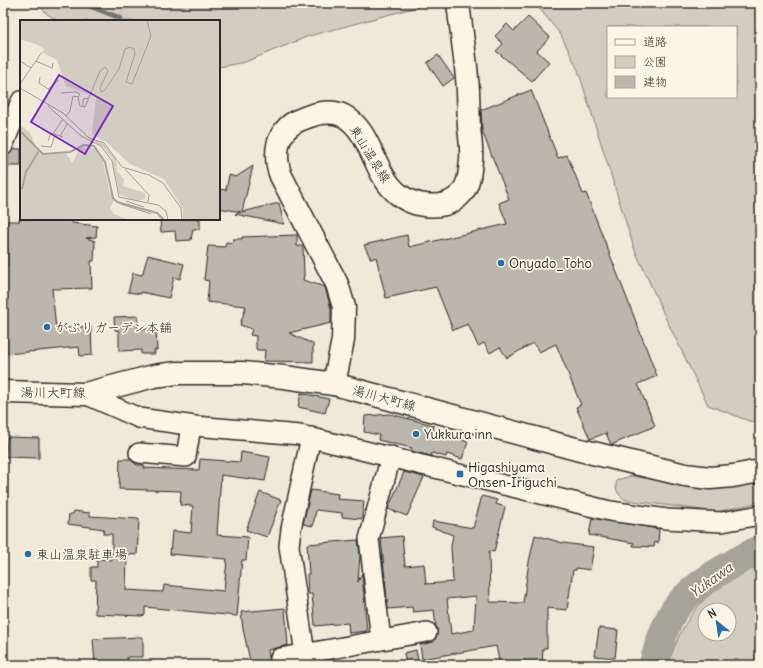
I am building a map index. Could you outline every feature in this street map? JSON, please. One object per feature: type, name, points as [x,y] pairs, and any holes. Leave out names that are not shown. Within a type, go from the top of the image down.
[{"type":"main road","name":"東山温泉線","points":[[334,384],[343,340],[344,307],[337,284],[281,176],[277,165],[278,141],[283,132],[292,124],[312,115],[322,113],[343,116],[360,133],[388,184],[397,194],[415,203],[430,206],[448,202],[460,195],[467,184],[472,153],[467,79],[458,3]]},
{"type":"main road","name":"湯川大町線","points":[[3,392],[85,394],[154,376],[177,373],[243,373],[334,384],[576,449],[684,475],[717,477],[733,476],[760,471]]},
{"type":"street","points":[[3,146],[20,104]]},
{"type":"street","points":[[85,394],[139,418],[191,426],[311,437],[610,511],[667,519],[722,522],[760,515]]},
{"type":"street","points":[[139,453],[186,457],[191,426]]},
{"type":"street","points":[[305,654],[289,546],[291,529],[311,437]]},
{"type":"street","points":[[381,640],[369,539],[391,456]]},
{"type":"street","points":[[281,665],[280,658],[305,654],[329,657],[381,640],[427,632]]},
{"type":"green space","points":[[37,3],[432,3],[309,36],[245,62],[220,67],[220,20],[56,20],[47,14]]},
{"type":"green space","points":[[535,3],[760,3],[760,422],[749,421],[708,405],[667,321],[634,248],[578,70],[561,35]]},
{"type":"green space","points":[[631,476],[685,484],[760,479],[760,502],[717,512],[626,500],[617,492],[616,483],[617,480]]},
{"type":"green space","points":[[760,564],[760,665],[668,665],[682,630],[697,608],[697,642],[737,642],[737,602],[702,602],[726,582]]},
{"type":"building","points":[[528,17],[550,37],[537,51],[549,62],[532,81],[496,51],[503,44],[495,36],[507,24],[514,31]]},
{"type":"building","points":[[438,55],[454,78],[443,86],[427,63]]},
{"type":"building","points":[[531,90],[558,158],[567,155],[583,194],[586,193],[657,376],[638,384],[655,426],[611,445],[606,433],[590,439],[576,407],[581,405],[556,344],[539,352],[533,343],[507,358],[500,347],[490,353],[484,343],[478,346],[468,324],[453,330],[436,287],[386,298],[376,257],[371,259],[364,245],[407,235],[409,247],[507,224],[499,203],[509,199],[482,131],[481,110]]},
{"type":"building","points":[[14,149],[20,149],[20,166],[7,166],[7,156]]},
{"type":"building","points":[[253,166],[242,212],[279,203],[284,224],[235,214],[241,212],[220,208],[220,189],[226,190],[229,175],[236,177]]},
{"type":"building","points":[[19,219],[72,220],[72,223],[97,226],[96,237],[86,238],[95,241],[94,261],[91,261],[92,288],[52,289],[56,329],[91,326],[92,355],[80,356],[79,347],[7,354],[6,323],[3,323],[5,266],[8,266],[7,221],[20,221]]},
{"type":"building","points":[[160,220],[200,220],[200,229],[193,229],[191,240],[176,241],[175,231],[161,232]]},
{"type":"building","points":[[297,235],[297,246],[303,246],[303,280],[325,287],[331,309],[331,323],[289,333],[313,344],[313,362],[264,361],[265,350],[256,350],[256,336],[250,335],[252,329],[240,325],[246,306],[207,302],[209,281],[204,280],[208,246],[225,247],[226,242],[233,243],[233,239],[242,239],[242,237]]},
{"type":"building","points":[[148,255],[184,264],[180,279],[174,277],[169,298],[141,292],[141,294],[128,292],[133,273],[142,275]]},
{"type":"building","points":[[138,316],[138,329],[156,329],[157,350],[154,350],[155,354],[141,354],[141,350],[119,351],[119,331],[115,330],[114,317]]},
{"type":"building","points":[[301,393],[329,399],[325,413],[298,407]]},
{"type":"building","points":[[390,414],[429,424],[434,426],[433,430],[468,442],[462,459],[447,454],[446,457],[432,453],[431,456],[411,451],[412,448],[378,440],[379,435],[364,432],[365,416]]},
{"type":"building","points":[[7,437],[39,438],[39,458],[6,457]]},
{"type":"building","points":[[241,452],[270,457],[265,481],[221,475],[217,535],[248,537],[246,560],[242,560],[237,616],[145,607],[145,615],[142,616],[95,614],[96,580],[91,580],[91,567],[97,567],[97,559],[112,560],[112,534],[103,534],[104,529],[68,524],[69,514],[73,514],[74,511],[90,513],[90,516],[139,519],[137,555],[127,554],[126,590],[163,592],[164,585],[224,591],[227,559],[170,554],[172,531],[191,533],[193,506],[180,505],[181,491],[119,489],[120,459],[130,459],[137,465],[144,465],[144,468],[199,470],[200,459],[240,462]]},
{"type":"building","points":[[404,472],[424,477],[407,516],[388,509]]},
{"type":"building","points":[[311,490],[338,494],[337,499],[364,501],[362,519],[342,517],[342,513],[316,510],[313,526],[303,524]]},
{"type":"building","points":[[260,492],[281,500],[267,537],[246,530]]},
{"type":"building","points":[[482,496],[497,500],[496,504],[505,507],[494,552],[489,551],[490,602],[523,603],[529,562],[535,535],[563,543],[594,547],[590,570],[576,568],[576,570],[573,570],[567,610],[547,608],[547,648],[543,648],[542,665],[500,665],[496,646],[422,659],[420,645],[434,642],[437,635],[434,610],[413,612],[412,607],[388,609],[381,538],[402,536],[405,566],[424,564],[426,584],[453,582],[451,546],[453,535],[432,527],[433,521],[473,528]],"holes":[[[476,596],[474,630],[451,634],[447,599]]]},
{"type":"building","points":[[592,518],[659,529],[658,543],[655,542],[654,547],[633,546],[634,543],[589,535]]},
{"type":"building","points":[[358,540],[360,555],[358,582],[362,573],[367,631],[349,633],[348,623],[315,626],[312,594],[308,594],[307,574],[309,574],[307,544]]},
{"type":"building","points":[[285,608],[288,645],[268,650],[270,665],[251,665],[241,612]]},
{"type":"building","points":[[599,628],[618,630],[615,658],[595,656]]},
{"type":"building","points":[[143,637],[143,657],[127,657],[127,665],[95,665],[93,639]]},
{"type":"building","points":[[416,650],[419,665],[406,665],[404,653]]},
{"type":"waterway","points":[[82,3],[120,18]]},
{"type":"waterway","name":"Yukawa","points":[[653,665],[666,626],[680,603],[712,576],[760,549]]},
{"type":"place","name":"Onyado_Toho","points":[[501,263]]},
{"type":"place","name":"がぶりガーデン本舗","points":[[47,327]]},
{"type":"place","name":"Yukkura inn","points":[[416,434]]},
{"type":"place","name":"Higashiyama Onsen-Iriguchi","points":[[460,474]]},
{"type":"place","name":"東山温泉駐車場","points":[[28,554]]}]
